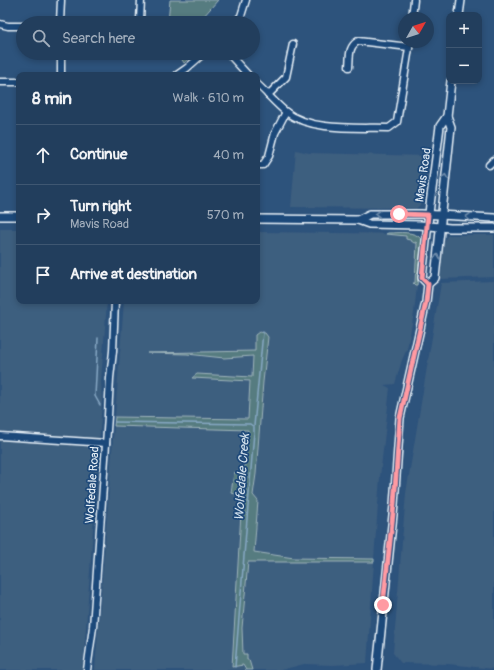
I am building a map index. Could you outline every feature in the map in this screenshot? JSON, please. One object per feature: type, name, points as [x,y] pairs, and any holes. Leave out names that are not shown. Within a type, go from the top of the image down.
[{"type":"main road","points":[[459,12],[461,0]]},
{"type":"main road","name":"Mavis Road","points":[[377,670],[394,504],[400,418],[426,302],[428,284],[434,278],[451,127],[447,116],[451,84]]},
{"type":"main road","name":"Mavis Road","points":[[428,284],[422,278],[428,215],[440,126],[447,116]]},
{"type":"main road","points":[[358,220],[370,214],[494,218]]},
{"type":"main road","points":[[0,216],[16,216]]},
{"type":"main road","points":[[260,219],[358,220],[369,224],[494,228]]},
{"type":"street","points":[[60,16],[61,0]]},
{"type":"street","points":[[140,16],[141,0]]},
{"type":"street","points":[[240,16],[246,0]]},
{"type":"street","points":[[413,12],[414,0]]},
{"type":"street","points":[[0,24],[16,26]]},
{"type":"street","points":[[349,67],[350,49],[358,41],[398,43]]},
{"type":"street","points":[[268,94],[286,77],[293,44]]},
{"type":"street","points":[[260,87],[286,112],[305,122],[327,126],[389,128],[397,122],[408,48]]},
{"type":"street","points":[[61,60],[61,72]]},
{"type":"street","points":[[181,72],[196,60]]},
{"type":"street","points":[[234,60],[245,72]]},
{"type":"street","points":[[0,82],[16,82]]},
{"type":"street","points":[[260,165],[263,165],[267,161],[275,133],[286,112]]},
{"type":"street","points":[[489,165],[494,160]]},
{"type":"street","name":"Wolfedale Road","points":[[87,670],[93,626],[115,304]]},
{"type":"street","points":[[0,436],[106,443]]},
{"type":"shaded area","points":[[296,150],[309,153],[428,156],[423,202],[416,209],[291,207]]},
{"type":"shaded area","points":[[0,229],[16,229],[16,304],[107,304],[101,381],[102,401],[83,670],[0,670]]},
{"type":"shaded area","points":[[260,232],[414,234],[418,235],[422,240],[414,313],[407,349],[395,384],[384,385],[390,388],[380,477],[374,559],[294,558],[254,552],[258,502],[253,495],[268,337],[265,333],[255,335],[255,351],[147,353],[187,354],[224,358],[253,356],[252,377],[197,374],[193,377],[250,381],[248,419],[115,417],[124,304],[260,304]]},
{"type":"shaded area","points":[[494,235],[494,277],[440,279],[444,241],[447,236]]},
{"type":"shaded area","points":[[494,281],[494,669],[448,664],[401,663],[393,653],[406,493],[441,283]]},
{"type":"shaded area","points":[[114,426],[248,429],[244,471],[231,493],[242,494],[232,666],[243,665],[246,670],[95,670]]},
{"type":"shaded area","points":[[248,562],[374,562],[367,663],[333,665],[304,664],[281,670],[252,670],[249,660],[247,660],[243,655],[242,628]]},
{"type":"green space","points":[[170,0],[218,0],[204,16],[169,16]]},
{"type":"green space","points":[[411,233],[422,240],[417,285],[413,283],[415,283],[416,242],[414,243],[406,239],[406,236],[386,234]]},
{"type":"green space","points":[[259,332],[265,333],[268,337],[253,495],[258,501],[254,552],[294,558],[374,559],[374,562],[248,562],[242,628],[243,654],[247,654],[247,660],[249,660],[252,670],[246,670],[243,665],[232,667],[242,495],[231,493],[234,473],[244,471],[248,430],[114,426],[115,417],[248,419],[250,381],[192,378],[197,374],[252,377],[253,356],[224,358],[187,354],[147,353],[255,351],[255,335]]},
{"type":"waterway","points":[[254,426],[263,332]]},
{"type":"waterway","name":"Wolfedale Creek","points":[[98,338],[95,396],[100,405]]},
{"type":"waterway","name":"Wolfedale Creek","points":[[115,422],[250,424],[254,427],[235,667]]},
{"type":"route","points":[[383,605],[394,504],[400,418],[426,302],[428,284],[422,278],[428,215],[399,214]]}]
